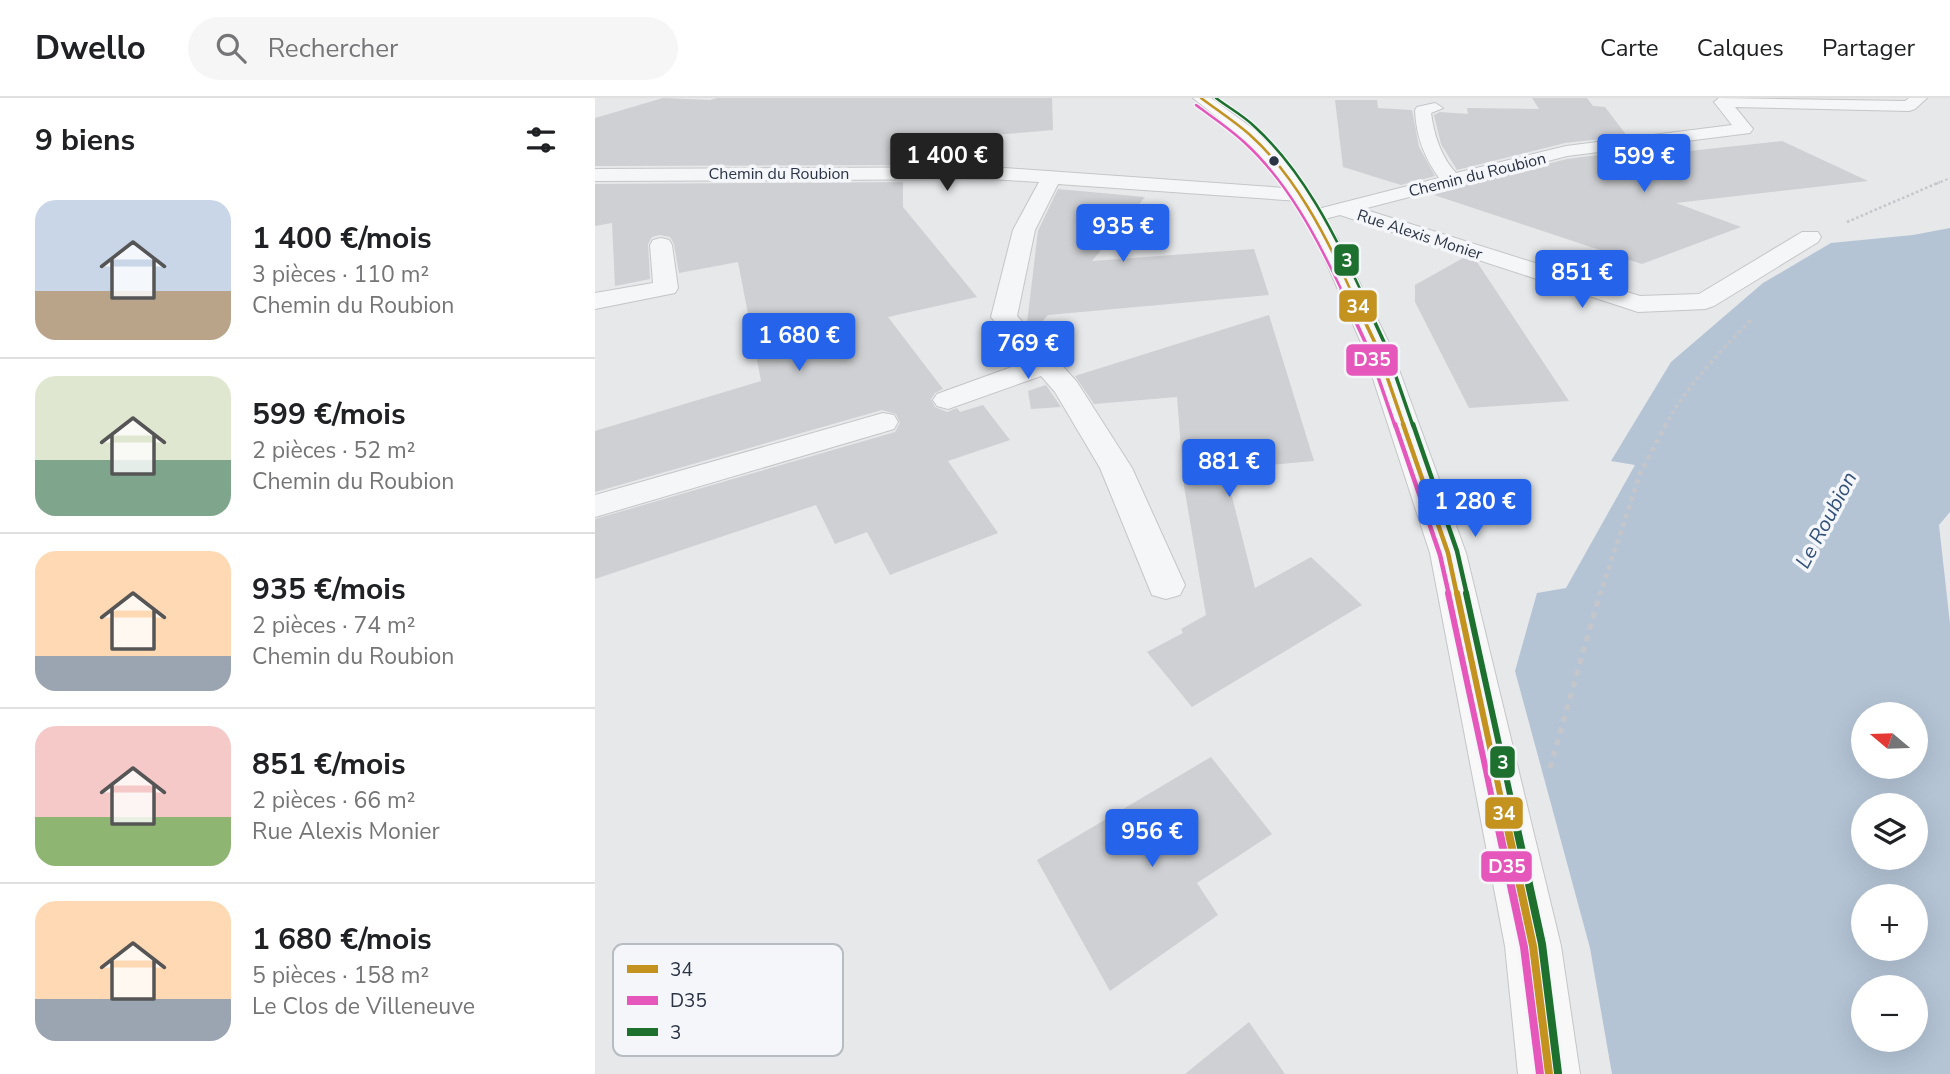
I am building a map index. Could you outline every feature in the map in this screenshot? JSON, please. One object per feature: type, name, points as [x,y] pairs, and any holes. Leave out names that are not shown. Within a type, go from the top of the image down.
[{"type":"main road","points":[[1201,98],[1249,134],[1317,207],[1327,239],[1376,345],[1448,553],[1533,946],[1549,1074]]},
{"type":"street","name":"Chemin du Roubion","points":[[595,175],[991,173],[1052,176],[1317,207],[1451,180],[1566,151],[1744,129],[1722,102],[1909,106],[1919,98]]},
{"type":"street","points":[[1435,108],[1423,110],[1424,125],[1439,169],[1451,180]]},
{"type":"street","points":[[1052,176],[1024,230],[1004,317],[1067,388],[1115,468],[1166,585]]},
{"type":"street","name":"Rue Alexis Monier","points":[[1317,207],[1638,304],[1705,301],[1811,237]]},
{"type":"street","points":[[595,301],[666,288],[661,245]]},
{"type":"street","points":[[948,400],[1046,364]]},
{"type":"street","points":[[595,506],[883,422]]},
{"type":"path","points":[[1811,237],[1950,178]]},
{"type":"path","points":[[1549,769],[1584,643],[1640,474],[1675,408],[1707,365],[1775,296],[1743,278]]},
{"type":"water","name":"Le Roubion","points":[[1950,228],[1950,512],[1939,525],[1950,624],[1950,1074],[1612,1074],[1590,948],[1515,671],[1537,593],[1566,588],[1635,465],[1611,461],[1671,362],[1763,283],[1831,243],[1913,235]]},
{"type":"building","points":[[663,98],[1052,98],[1053,130],[903,143],[903,165],[595,166],[595,118]]},
{"type":"building","points":[[1532,98],[1587,98],[1593,106],[1605,107],[1627,136],[1565,143],[1457,170],[1441,144],[1434,115],[1440,112],[1468,114],[1467,108],[1539,109]]},
{"type":"building","points":[[1335,100],[1377,100],[1378,108],[1412,110],[1419,147],[1435,176],[1401,185],[1343,167]]},
{"type":"building","points":[[1782,141],[1868,181],[1676,203],[1741,227],[1642,264],[1431,194],[1567,159],[1638,150],[1643,156]]},
{"type":"building","points":[[903,182],[903,207],[977,297],[888,317],[943,389],[931,399],[935,407],[947,412],[957,408],[960,412],[983,405],[1010,440],[948,461],[998,533],[890,575],[867,532],[835,544],[816,505],[595,579],[595,519],[895,432],[900,423],[896,414],[882,410],[595,492],[595,431],[761,381],[738,262],[679,273],[674,244],[670,237],[660,235],[652,237],[648,244],[650,279],[615,286],[612,223],[595,226],[595,184]]},
{"type":"building","points":[[1058,189],[1145,197],[1092,261],[1254,249],[1269,295],[1048,315],[1034,331],[1027,323],[1038,231]]},
{"type":"building","points":[[1463,258],[1477,262],[1569,401],[1469,408],[1415,302],[1415,285]]},
{"type":"building","points":[[1269,315],[1314,461],[1225,469],[1255,588],[1311,557],[1362,605],[1192,707],[1147,652],[1183,633],[1181,629],[1206,615],[1184,486],[1177,397],[1094,404],[1075,376]]},
{"type":"building","points":[[1046,385],[1061,407],[1031,409],[1028,391]]},
{"type":"building","points":[[1211,757],[1272,834],[1197,883],[1218,915],[1110,991],[1037,860]]},
{"type":"building","points":[[1249,1022],[1285,1074],[1185,1074]]},
{"type":"transit line","name":"34","points":[[1201,98],[1249,134],[1279,166],[1327,239],[1376,345],[1448,553],[1533,946],[1549,1074]]},
{"type":"transit line","name":"3","points":[[1216,98],[1255,127],[1286,161],[1335,235],[1384,342],[1457,551],[1542,944],[1558,1073]]},
{"type":"transit line","name":"D35","points":[[1196,105],[1243,141],[1272,171],[1319,243],[1368,348],[1440,555],[1524,947],[1540,1074]]}]
